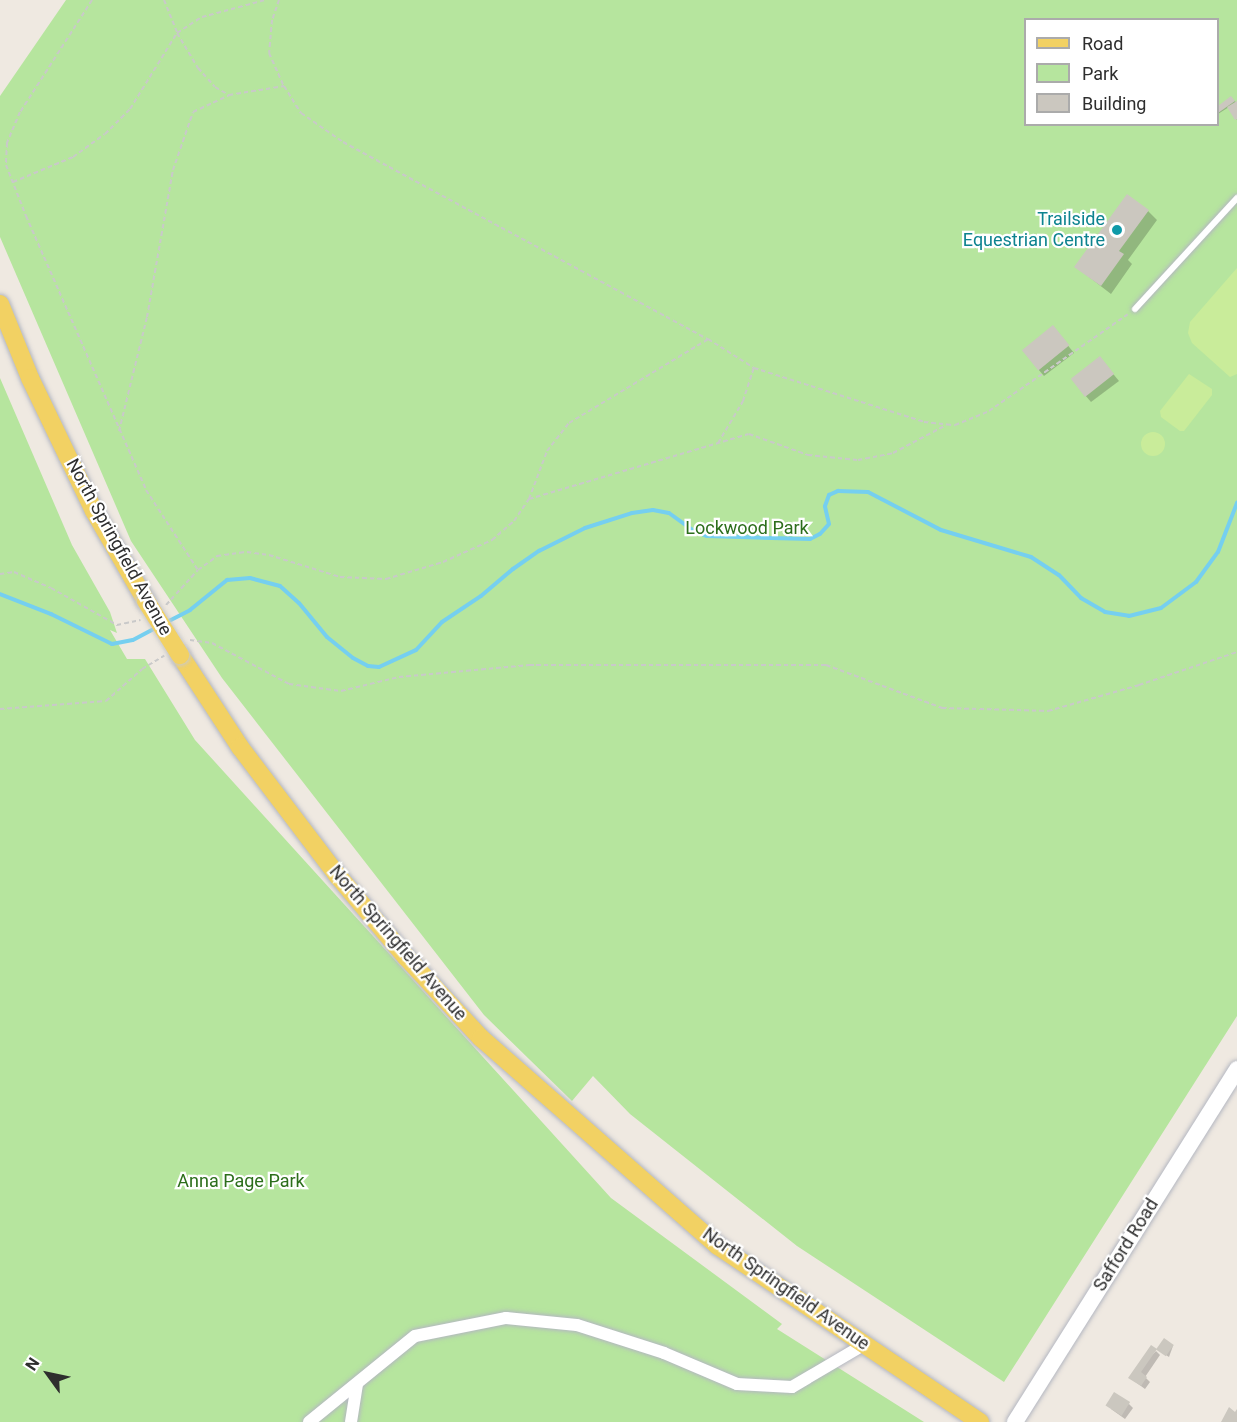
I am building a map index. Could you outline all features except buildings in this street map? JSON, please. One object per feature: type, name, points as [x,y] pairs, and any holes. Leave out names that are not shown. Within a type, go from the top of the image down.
[{"type":"main road","name":"North Springfield Avenue","points":[[0,304],[30,378],[94,511],[146,601],[180,649],[240,747],[338,876],[406,957],[481,1038],[718,1246],[980,1422]]},
{"type":"street","name":"Safford Road","points":[[1016,1422],[1237,1069]]},
{"type":"street","points":[[309,1422],[415,1336],[506,1318],[577,1325],[664,1353],[737,1384],[792,1387],[865,1344]]},
{"type":"street","points":[[351,1422],[357,1384]]},
{"type":"lane","points":[[1135,309],[1237,198]]},
{"type":"path","points":[[92,0],[20,112],[7,144],[6,165],[146,490],[198,570]]},
{"type":"path","points":[[164,0],[177,33],[198,68],[214,87],[229,95]]},
{"type":"path","points":[[13,182],[73,157],[105,134],[130,109],[177,33],[202,17],[265,0]]},
{"type":"path","points":[[279,0],[272,20],[268,53],[284,86],[301,113],[343,142],[708,339],[754,368],[924,422],[955,425],[990,411],[1135,309]]},
{"type":"path","points":[[119,430],[147,317],[173,170],[193,112],[229,95],[284,86]]},
{"type":"path","points":[[165,606],[198,570],[217,556],[247,552],[269,555],[340,577],[386,579],[443,562],[492,540],[514,521],[529,499],[547,451],[569,423],[708,339]]},
{"type":"path","points":[[718,443],[743,401],[754,368]]},
{"type":"path","points":[[529,499],[749,434],[808,455],[858,459],[893,453],[947,424]]},
{"type":"path","points":[[0,574],[14,573],[51,588],[117,625],[142,620]]},
{"type":"path","points":[[0,709],[106,701],[142,669],[180,649],[212,643],[289,684],[341,691],[399,677],[529,665],[826,665],[942,708],[1048,711],[1139,685],[1237,652]]},
{"type":"green space","name":"Lockwood Park","points":[[66,0],[1237,0],[1237,1016],[1004,1382],[797,1246],[630,1114],[593,1076],[572,1101],[484,1015],[222,678],[131,541],[0,237],[0,96]]},
{"type":"green space","points":[[1237,268],[1237,374],[1230,377],[1192,343],[1188,333],[1190,322]]},
{"type":"green space","points":[[1189,374],[1212,389],[1212,395],[1184,431],[1180,431],[1161,417],[1160,411]]},
{"type":"green space","name":"Anna Page Park","points":[[0,378],[72,545],[110,612],[117,633],[110,630],[127,659],[145,659],[195,740],[611,1198],[782,1324],[777,1329],[924,1422],[0,1422]]},
{"type":"green space","points":[[1153,432],[1161,436],[1165,444],[1161,452],[1153,456],[1145,452],[1141,444],[1145,436]]},
{"type":"waterway","points":[[165,623],[190,610],[227,580],[250,578],[280,586],[299,603],[327,637],[353,658],[368,666],[379,667],[416,650],[442,622],[481,596],[539,551],[585,528],[632,513],[653,510],[669,513],[694,531],[707,536],[810,539],[820,534],[829,524],[825,506],[829,495],[838,491],[868,492],[941,530],[1031,557],[1059,575],[1081,598],[1105,612],[1129,616],[1161,608],[1196,582],[1218,552],[1237,503]]},
{"type":"waterway","points":[[0,594],[51,614],[112,644],[133,640],[156,628]]},
{"type":"place","name":"Trailside Equestrian Centre","points":[[1117,230]]}]
